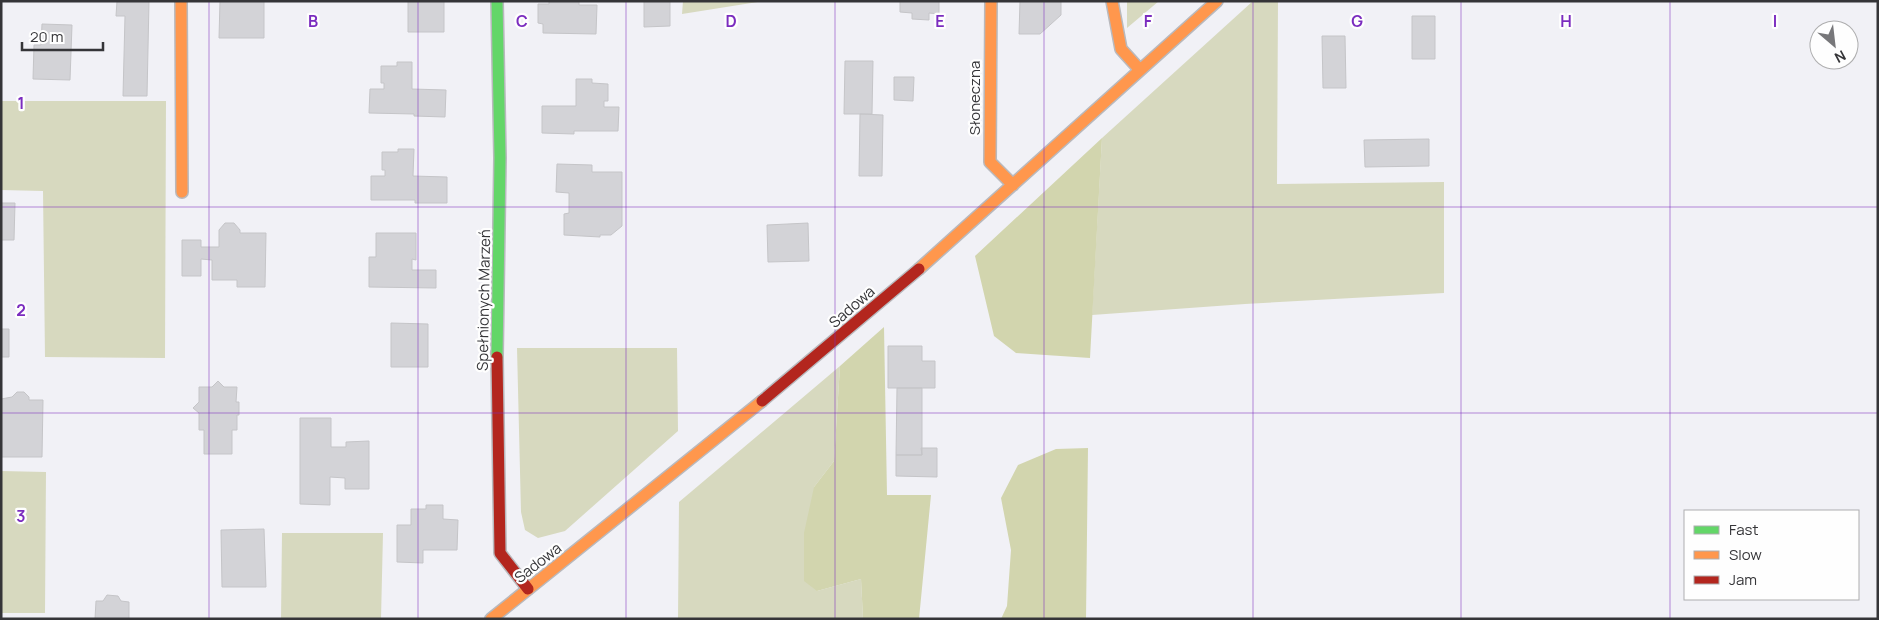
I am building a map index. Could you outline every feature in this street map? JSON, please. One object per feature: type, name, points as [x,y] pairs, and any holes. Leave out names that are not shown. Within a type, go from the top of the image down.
[{"type":"street","points":[[182,1],[182,192]]},
{"type":"street","name":"Spełnionych Marzeń","points":[[497,1],[500,158],[497,334],[500,554],[528,590]]},
{"type":"street","name":"Słoneczna","points":[[991,1],[990,162],[1013,185]]},
{"type":"street","points":[[1112,1],[1120,49],[1140,70]]},
{"type":"street","name":"Sadowa","points":[[492,619],[756,408],[856,323],[1013,185],[1217,1]]},
{"type":"green space","points":[[683,1],[764,1],[682,14]]},
{"type":"green space","points":[[1127,1],[1159,1],[1127,28]]},
{"type":"green space","points":[[1253,1],[1278,1],[1277,184],[1444,182],[1444,293],[1092,315],[1102,138]]},
{"type":"green space","points":[[1,101],[166,101],[165,358],[45,357],[43,191],[1,190]]},
{"type":"green space","points":[[1102,138],[1090,358],[1016,353],[994,336],[975,256]]},
{"type":"green space","points":[[884,327],[887,495],[931,495],[919,619],[863,619],[861,579],[817,591],[804,581],[804,533],[814,487],[834,461],[840,366]]},
{"type":"green space","points":[[517,348],[677,348],[678,431],[565,531],[538,538],[525,530],[521,512]]},
{"type":"green space","points":[[840,366],[834,461],[814,487],[817,591],[861,579],[863,619],[678,619],[679,502]]},
{"type":"green space","points":[[1088,448],[1086,619],[1001,619],[1007,606],[1011,550],[1001,498],[1018,465],[1056,449]]},
{"type":"green space","points":[[1,471],[46,472],[45,613],[1,613]]},
{"type":"green space","points":[[282,533],[383,533],[381,619],[281,619]]},
{"type":"building","points":[[117,1],[149,1],[147,96],[123,96],[125,16],[116,16]]},
{"type":"building","points":[[220,1],[264,1],[264,38],[219,38]]},
{"type":"building","points":[[408,1],[444,1],[444,32],[408,32]]},
{"type":"building","points":[[549,1],[579,1],[579,5],[597,5],[596,34],[543,33],[543,24],[538,23],[538,4],[549,4]]},
{"type":"building","points":[[644,1],[670,1],[670,26],[644,27]]},
{"type":"building","points":[[900,1],[939,1],[939,14],[929,13],[929,20],[912,19],[912,13],[900,12]]},
{"type":"building","points":[[1020,1],[1061,1],[1061,15],[1040,34],[1019,34]]},
{"type":"building","points":[[1412,16],[1435,16],[1435,59],[1412,59]]},
{"type":"building","points":[[42,24],[72,25],[70,80],[33,79],[34,45],[41,45]]},
{"type":"building","points":[[1322,36],[1345,36],[1346,88],[1323,88]]},
{"type":"building","points":[[845,61],[873,61],[872,114],[844,114]]},
{"type":"building","points":[[397,62],[412,62],[412,89],[446,90],[445,117],[369,113],[370,89],[384,89],[384,83],[381,83],[381,66],[397,66]]},
{"type":"building","points":[[894,77],[914,77],[913,101],[894,100]]},
{"type":"building","points":[[576,79],[592,79],[592,83],[608,84],[608,101],[604,101],[604,107],[619,107],[618,131],[574,131],[574,134],[542,133],[542,106],[576,106]]},
{"type":"building","points":[[860,114],[883,115],[882,176],[859,176]]},
{"type":"building","points":[[1429,139],[1429,166],[1365,167],[1364,140]]},
{"type":"building","points":[[398,149],[414,149],[413,176],[447,177],[447,203],[415,203],[415,200],[371,200],[371,176],[385,176],[385,170],[382,170],[382,152],[398,152]]},
{"type":"building","points":[[557,164],[592,165],[592,172],[622,172],[622,226],[611,235],[600,235],[600,237],[564,235],[564,214],[569,213],[569,193],[556,192]]},
{"type":"building","points":[[1,203],[15,203],[14,240],[1,240]]},
{"type":"building","points":[[225,223],[234,223],[240,230],[240,233],[266,233],[265,287],[237,287],[237,280],[212,280],[212,260],[201,259],[201,276],[182,276],[182,240],[201,240],[201,247],[219,247],[219,230]]},
{"type":"building","points":[[808,223],[809,261],[768,262],[767,225]]},
{"type":"building","points":[[376,233],[416,233],[416,260],[412,259],[412,270],[436,270],[436,288],[369,287],[369,257],[376,257]]},
{"type":"building","points":[[391,323],[428,324],[428,367],[391,367]]},
{"type":"building","points":[[1,329],[9,329],[9,357],[1,357]]},
{"type":"building","points":[[888,346],[922,346],[922,361],[935,361],[935,388],[888,388]]},
{"type":"building","points":[[218,381],[224,387],[237,387],[236,402],[239,402],[239,415],[237,415],[237,430],[232,430],[232,454],[204,454],[204,430],[199,430],[199,413],[193,408],[199,402],[199,387],[212,387]]},
{"type":"building","points":[[897,388],[922,388],[922,455],[896,455]]},
{"type":"building","points":[[17,392],[24,392],[29,397],[29,400],[43,400],[42,457],[1,457],[1,399],[12,397]]},
{"type":"building","points":[[300,418],[331,418],[331,447],[346,447],[346,442],[369,441],[369,489],[345,489],[345,478],[330,477],[330,505],[300,504]]},
{"type":"building","points":[[921,448],[937,448],[937,477],[896,476],[896,455],[922,455]]},
{"type":"building","points":[[426,505],[443,505],[443,519],[458,520],[457,550],[423,550],[423,563],[397,562],[397,525],[411,525],[411,509],[426,509]]},
{"type":"building","points":[[264,529],[266,587],[222,587],[221,530]]},
{"type":"building","points":[[107,595],[118,596],[121,601],[129,602],[129,619],[95,619],[96,601],[103,601]]},
{"type":"traffic: fast","points":[[497,1],[500,158],[497,357]]},
{"type":"traffic: slow","points":[[181,1],[182,192]]},
{"type":"traffic: slow","points":[[991,1],[990,162],[1013,185]]},
{"type":"traffic: slow","points":[[1112,1],[1121,49],[1140,70]]},
{"type":"traffic: slow","points":[[919,269],[1217,1]]},
{"type":"traffic: slow","points":[[491,619],[762,401]]},
{"type":"traffic: jam","points":[[762,401],[919,269]]},
{"type":"traffic: jam","points":[[497,357],[500,553],[528,589]]}]
